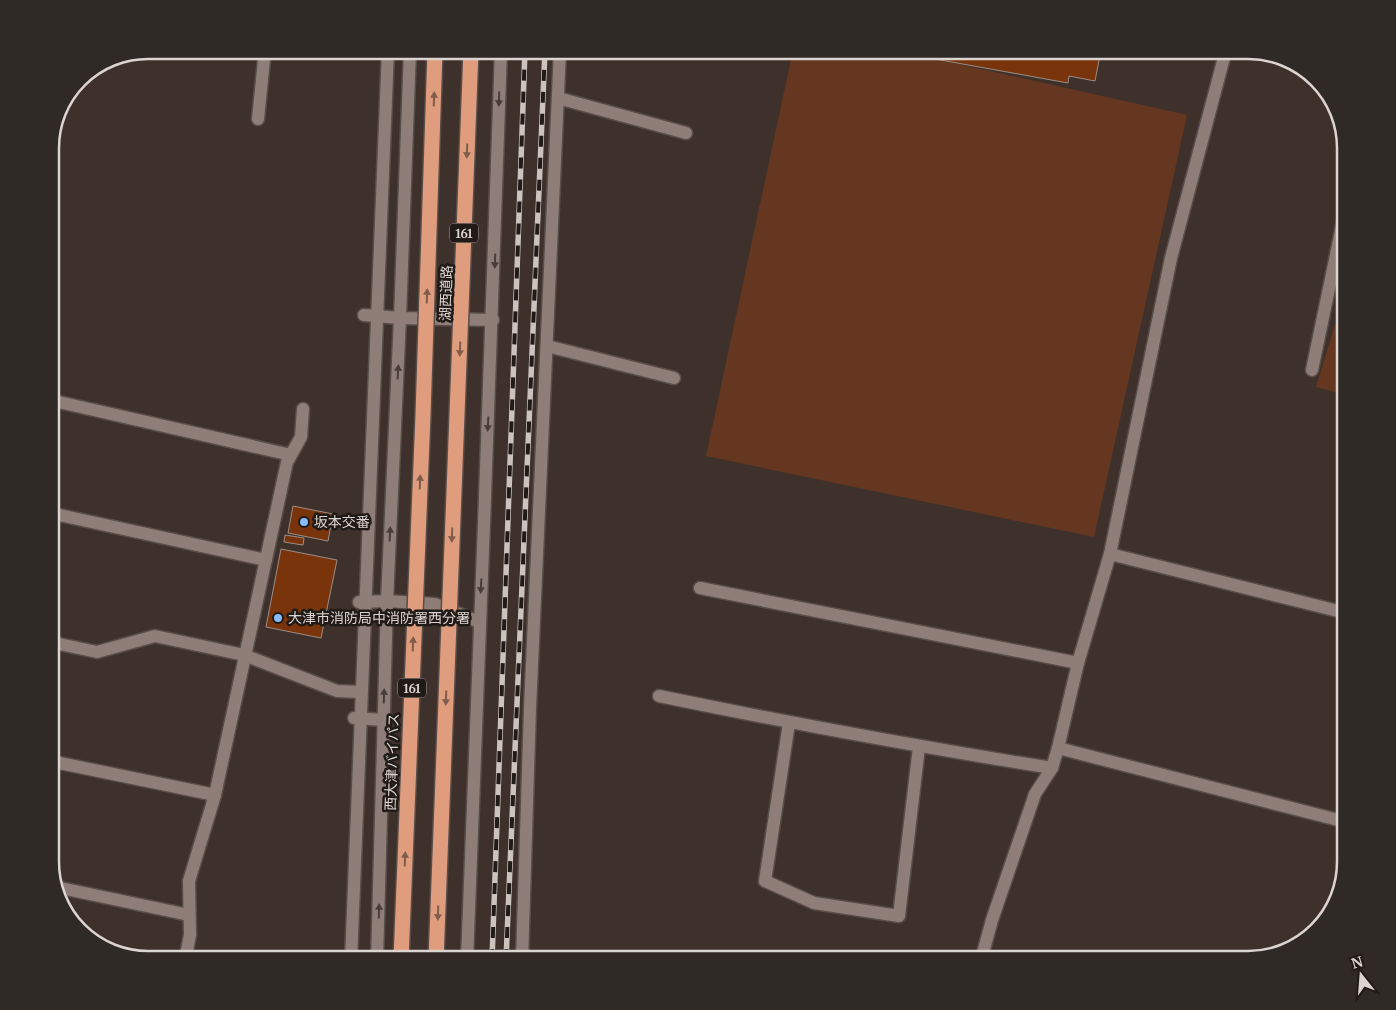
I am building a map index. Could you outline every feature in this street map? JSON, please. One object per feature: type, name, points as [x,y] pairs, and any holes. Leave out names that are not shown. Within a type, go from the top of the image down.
[{"type":"highway","name":"湖西道路","points":[[423,415],[435,59]]},
{"type":"highway","name":"湖西道路","points":[[436,951],[471,59]]},
{"type":"highway","name":"西大津バイパス","points":[[401,951],[423,415]]},
{"type":"street","points":[[258,119],[264,59]]},
{"type":"street","points":[[351,951],[357,718],[361,692],[362,603],[378,317],[388,59]]},
{"type":"street","points":[[377,951],[387,601],[410,59]]},
{"type":"street","points":[[467,951],[479,622],[493,320],[501,59]]},
{"type":"street","points":[[522,951],[531,698],[560,59]]},
{"type":"street","points":[[983,951],[1034,794],[1052,768],[1058,748],[1078,663],[1110,554],[1171,258],[1224,59]]},
{"type":"street","points":[[558,98],[686,133]]},
{"type":"street","points":[[1312,370],[1337,250]]},
{"type":"street","points":[[364,315],[400,318],[493,320]]},
{"type":"street","points":[[546,346],[674,378]]},
{"type":"street","points":[[59,402],[291,455]]},
{"type":"street","points":[[187,951],[190,935],[189,881],[215,795],[287,462],[301,436],[303,409]]},
{"type":"street","points":[[59,515],[266,560]]},
{"type":"street","points":[[1110,554],[1337,611]]},
{"type":"street","points":[[700,588],[1078,663]]},
{"type":"street","points":[[362,603],[387,601],[435,604],[479,622]]},
{"type":"street","points":[[59,644],[97,652],[155,636],[244,655],[337,691],[361,692]]},
{"type":"street","points":[[659,696],[789,723],[1052,768]]},
{"type":"street","points":[[357,718],[383,720]]},
{"type":"street","points":[[789,723],[766,881],[814,903],[900,916],[919,746]]},
{"type":"street","points":[[1058,748],[1337,820]]},
{"type":"street","points":[[59,763],[215,795]]},
{"type":"street","points":[[63,889],[189,915]]},
{"type":"shaded area","points":[[791,59],[936,59],[1187,115],[1094,537],[706,456]]},
{"type":"shaded area","points":[[1335,324],[1337,325],[1337,393],[1316,387]]},
{"type":"building","points":[[935,59],[1099,59],[1095,81],[1069,76],[1068,83]]},
{"type":"building","points":[[293,506],[333,514],[328,541],[288,533]]},
{"type":"building","points":[[285,535],[304,538],[303,545],[284,542]]},
{"type":"building","points":[[281,549],[337,560],[321,638],[266,627]]},
{"type":"railway","points":[[492,951],[525,59]]},
{"type":"railway","points":[[506,951],[545,59]]},
{"type":"place","name":"坂本交番","points":[[304,522]]},
{"type":"place","name":"大津市消防局中消防署西分署","points":[[278,618]]}]
